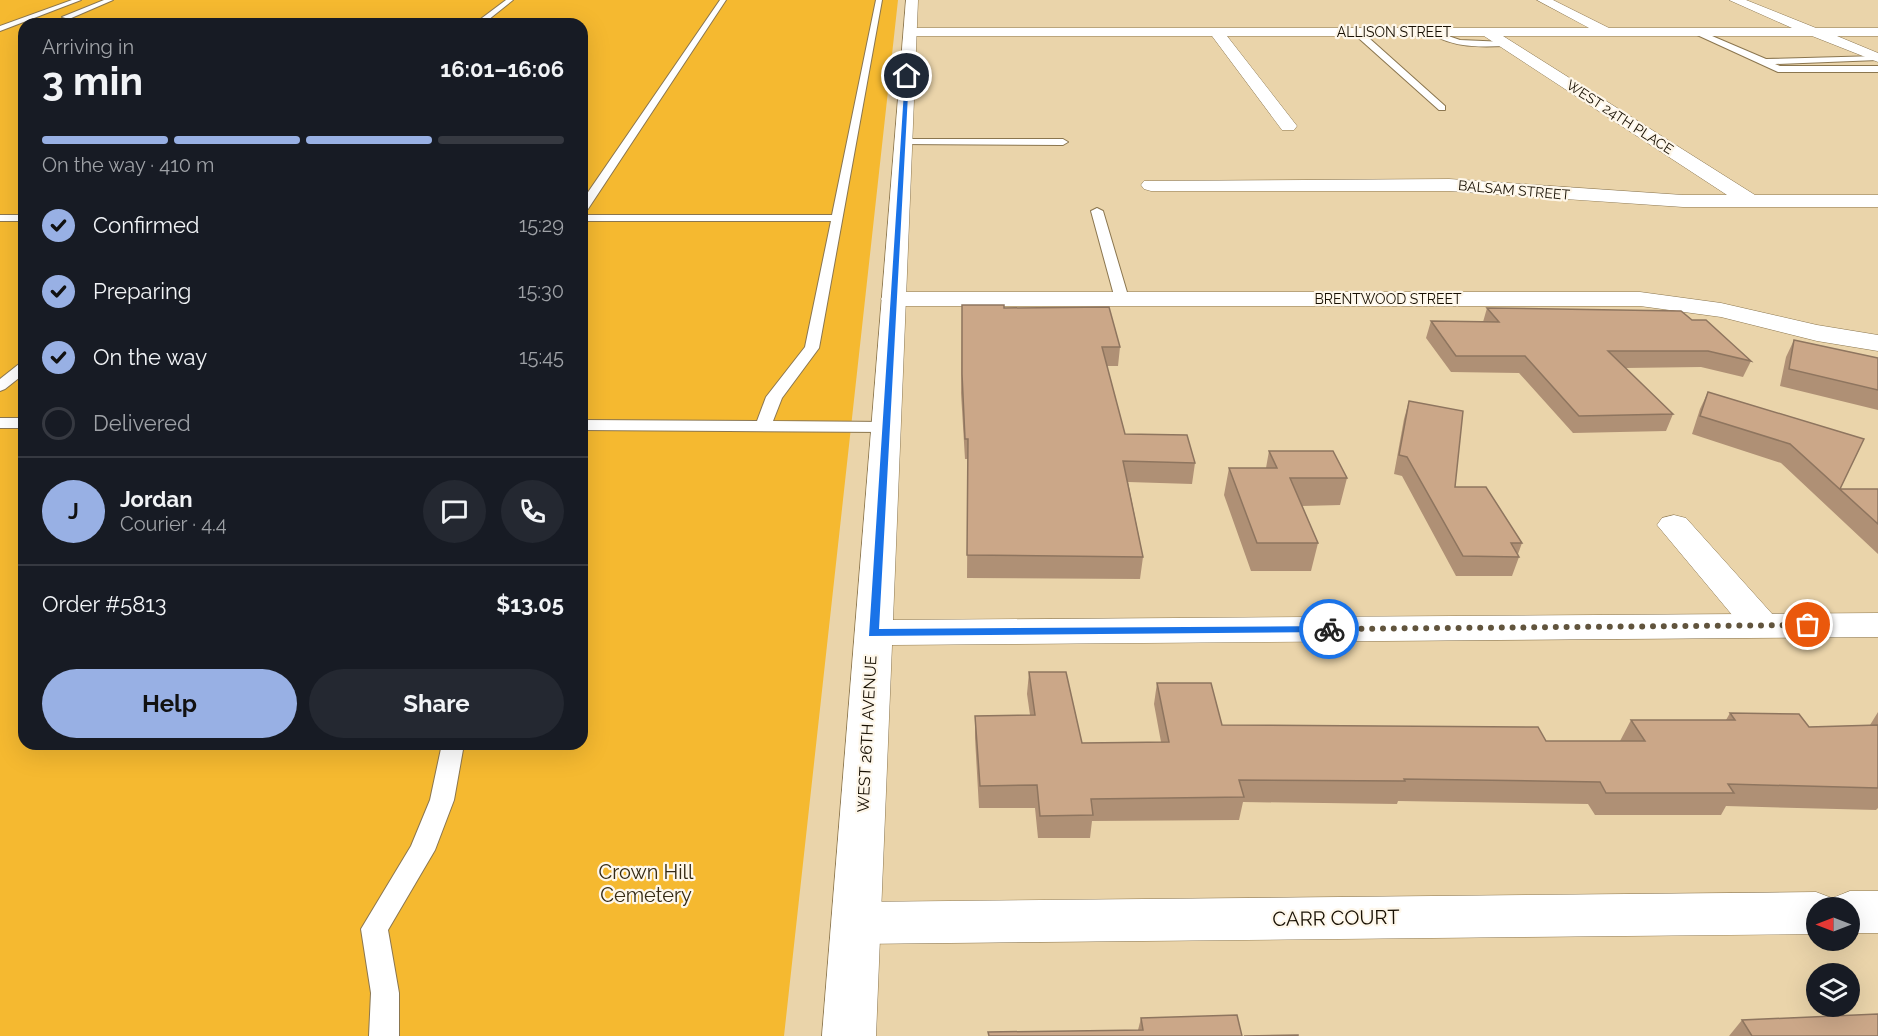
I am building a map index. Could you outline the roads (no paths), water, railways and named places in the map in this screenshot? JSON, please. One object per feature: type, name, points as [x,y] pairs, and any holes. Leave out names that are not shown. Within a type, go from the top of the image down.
[{"type":"street","points":[[1543,0],[1608,32]]},
{"type":"street","points":[[1735,0],[1878,58]]},
{"type":"street","name":"ALLISON STREET","points":[[911,16],[1216,32],[1878,32]]},
{"type":"street","name":"WEST 26TH AVENUE","points":[[849,1036],[911,16]]},
{"type":"street","points":[[1216,32],[1288,126]]},
{"type":"street","name":"WEST 24TH PLACE","points":[[1487,32],[1752,202]]},
{"type":"street","name":"BALSAM STREET","points":[[1151,185],[1449,185],[1636,199],[1752,202],[1878,201]]},
{"type":"street","name":"BRENTWOOD STREET","points":[[893,299],[1640,299],[1712,308],[1817,333],[1878,343]]},
{"type":"street","points":[[1674,525],[1761,625]]},
{"type":"street","points":[[873,633],[1878,625]]},
{"type":"street","points":[[1860,912],[1878,912]]},
{"type":"street","name":"CARR COURT","points":[[855,923],[1806,913]]},
{"type":"lane","points":[[33,17],[78,0]]},
{"type":"lane","points":[[33,17],[63,18],[110,0]]},
{"type":"lane","points":[[486,18],[510,0]]},
{"type":"lane","points":[[588,200],[723,0]]},
{"type":"lane","points":[[764,425],[774,397],[812,348],[879,0]]},
{"type":"lane","points":[[0,29],[18,23]]},
{"type":"lane","points":[[9,26],[18,26]]},
{"type":"lane","points":[[1357,32],[1442,108]]},
{"type":"lane","points":[[1434,32],[1447,41],[1463,44],[1506,44]]},
{"type":"lane","points":[[1698,32],[1778,69],[1878,69]]},
{"type":"lane","points":[[1765,62],[1878,58]]},
{"type":"lane","points":[[903,142],[1063,142]]},
{"type":"lane","points":[[1097,211],[1122,299]]},
{"type":"lane","points":[[0,218],[18,218]]},
{"type":"lane","points":[[588,219],[837,218]]},
{"type":"lane","points":[[0,386],[18,372]]},
{"type":"lane","points":[[0,423],[18,423]]},
{"type":"lane","points":[[588,425],[886,426]]},
{"type":"lane","points":[[384,1036],[385,993],[374,929],[422,850],[442,800],[452,750]]},
{"type":"park label","name":"Crown Hill Cemetery","points":[[646,884]]}]
